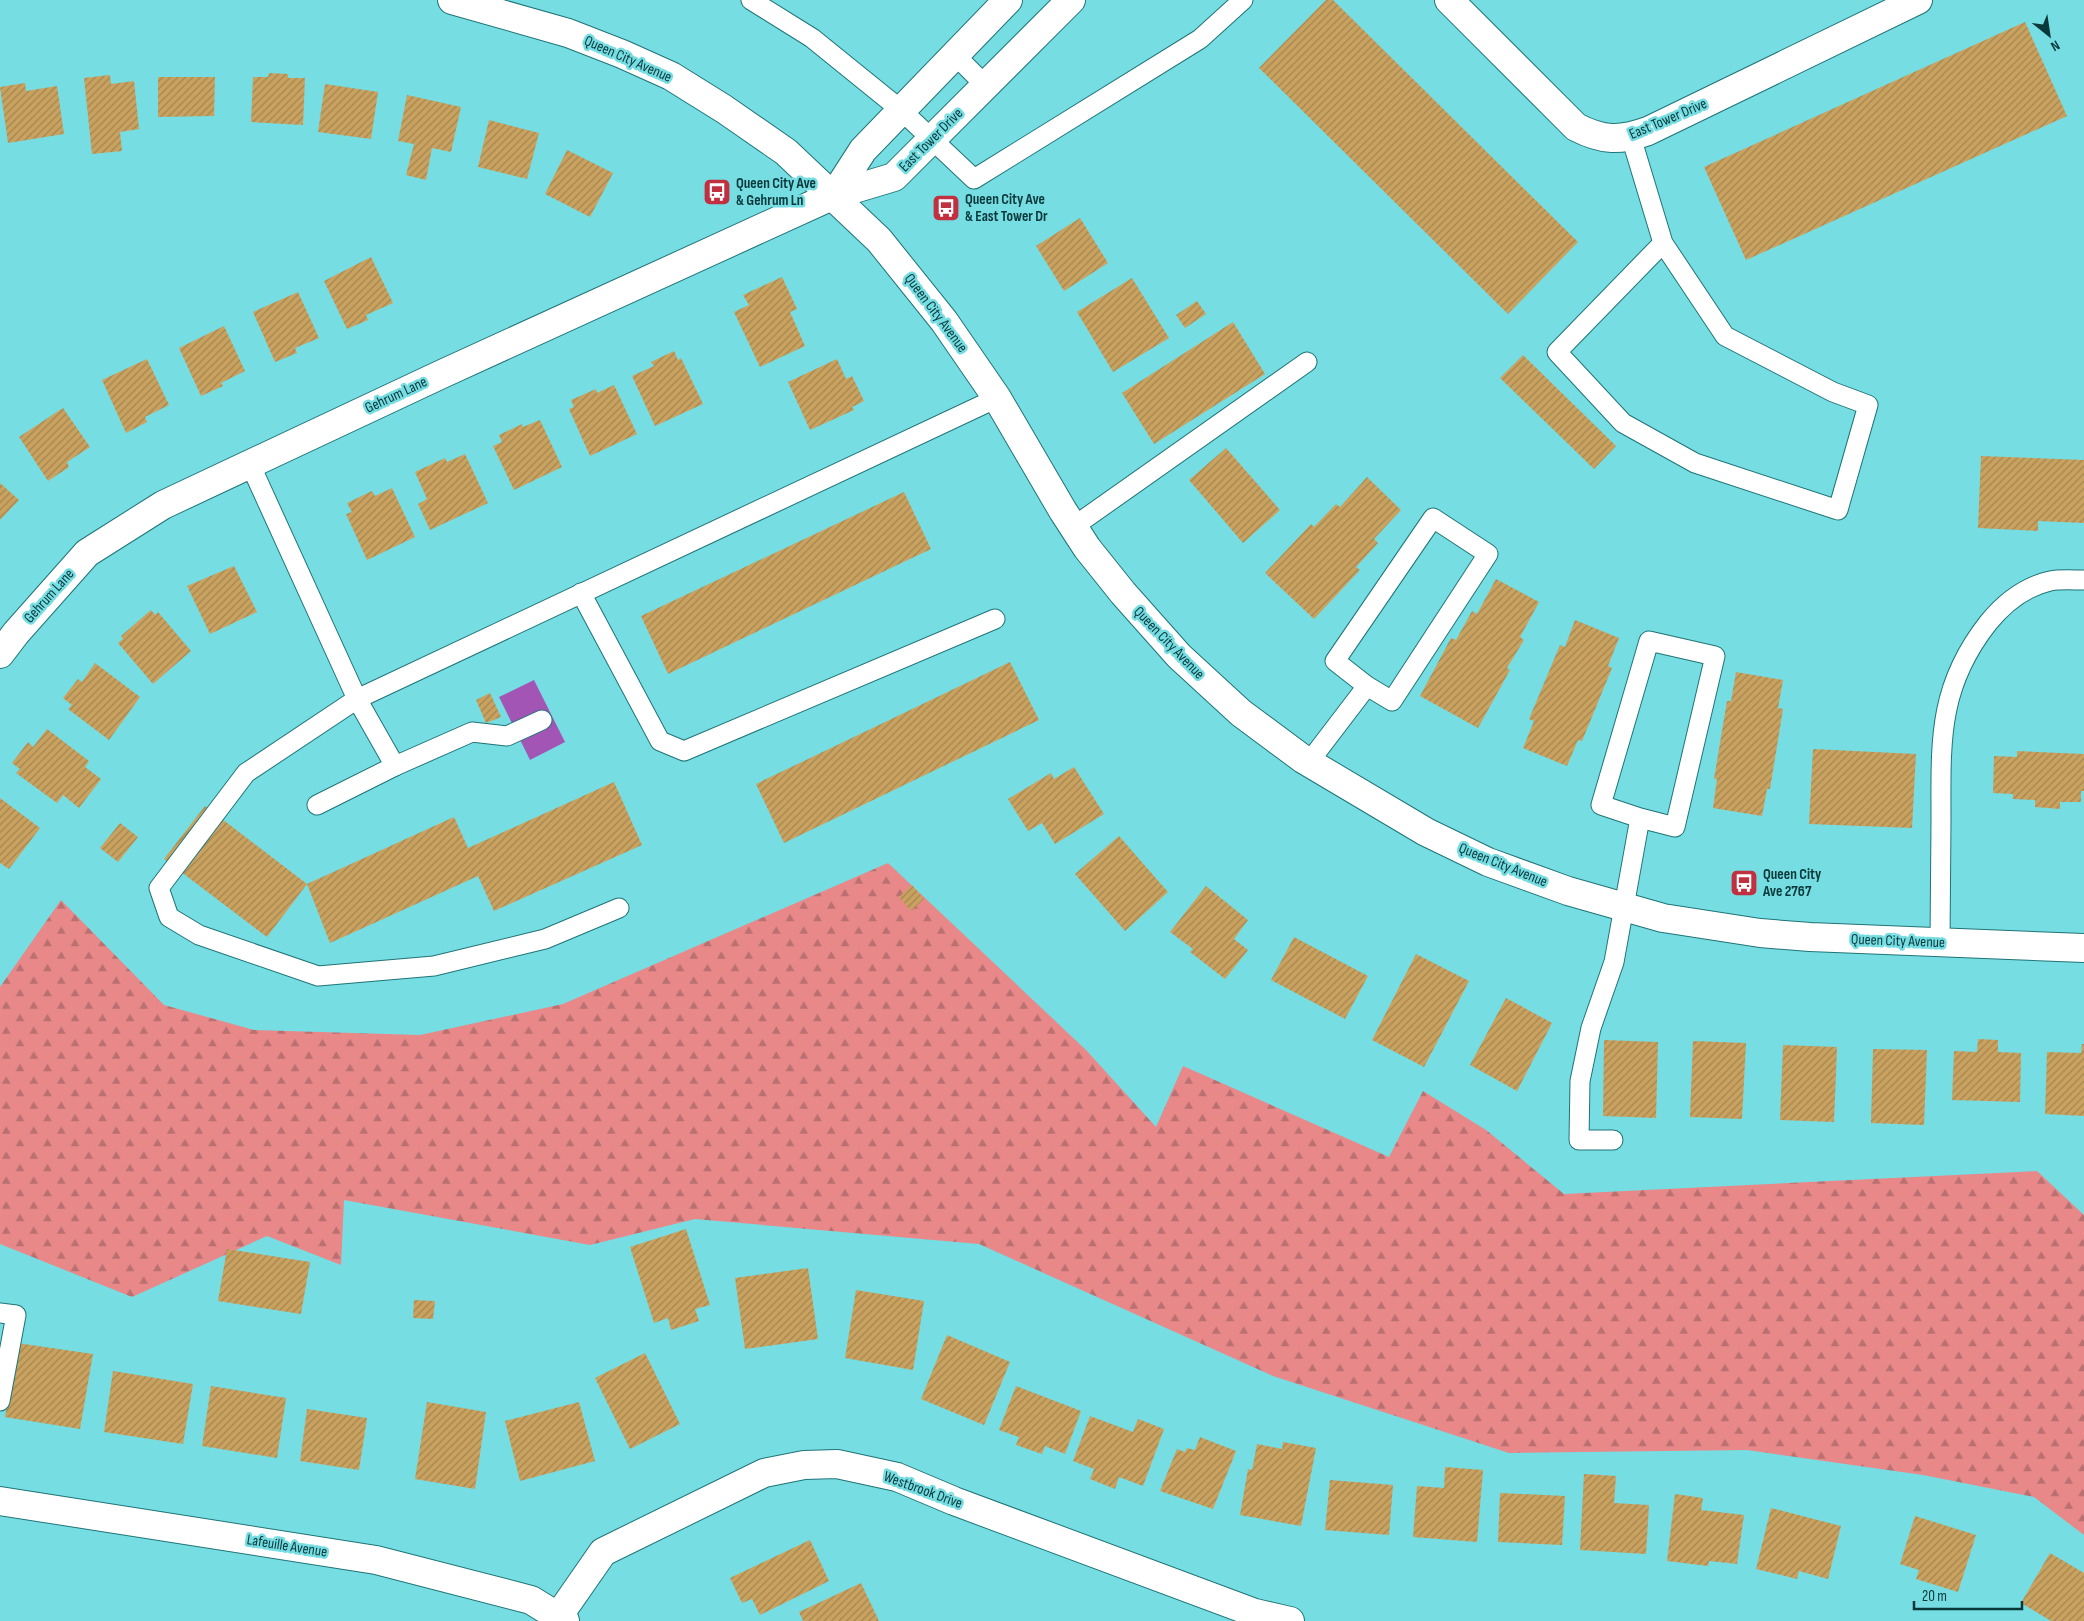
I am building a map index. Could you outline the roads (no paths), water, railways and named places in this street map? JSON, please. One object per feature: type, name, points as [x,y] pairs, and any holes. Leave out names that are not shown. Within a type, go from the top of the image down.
[{"type":"street","name":"Queen City Avenue","points":[[452,0],[568,33],[671,76],[724,109],[786,152],[834,195],[884,247],[944,321],[996,398],[1073,527],[1123,593],[1179,656],[1241,713],[1309,762],[1426,832],[1488,862],[1568,891],[1663,918],[1760,933],[2084,948]]},
{"type":"street","points":[[834,195],[863,150],[1008,0]]},
{"type":"street","name":"East Tower Drive","points":[[834,195],[894,177],[1071,0]]},
{"type":"street","name":"East Tower Drive","points":[[1449,0],[1576,128],[1593,136],[1612,139],[1631,137],[1648,131],[1918,0]]},
{"type":"street","name":"Gehrum Lane","points":[[0,654],[16,633],[87,553],[163,504],[834,195]]},
{"type":"street","name":"Westbrook Drive","points":[[560,1620],[604,1552],[764,1473],[804,1465],[837,1464],[897,1477],[963,1504],[1255,1612],[1290,1621]]},
{"type":"street","name":"Lafeuille Avenue","points":[[0,1501],[376,1560],[531,1600],[560,1620]]},
{"type":"lane","points":[[751,0],[812,38],[901,110],[974,179],[1200,39],[1243,0]]},
{"type":"lane","points":[[955,55],[986,86]]},
{"type":"lane","points":[[1631,137],[1663,244],[1725,336],[1833,392],[1868,404],[1838,510],[1695,463],[1623,424],[1557,352],[1663,244]]},
{"type":"lane","points":[[1073,527],[1307,362]]},
{"type":"lane","points":[[620,908],[545,939],[434,966],[318,976],[199,935],[169,917],[159,888],[246,773],[356,699],[996,398]]},
{"type":"lane","points":[[250,464],[356,699],[395,766]]},
{"type":"lane","points":[[1433,518],[1488,554],[1392,701],[1367,686],[1335,661],[1433,518]]},
{"type":"lane","points":[[1940,942],[1941,751],[1946,711],[1957,672],[1979,634],[2000,608],[2020,592],[2051,581],[2084,580]]},
{"type":"lane","points":[[581,593],[660,741],[684,751],[995,619]]},
{"type":"lane","points":[[1649,641],[1715,656],[1675,827],[1640,818],[1601,805],[1649,641]]},
{"type":"lane","points":[[1309,762],[1367,686]]},
{"type":"lane","points":[[317,805],[395,766],[472,732],[507,736],[542,720]]},
{"type":"lane","points":[[1613,1140],[1579,1140],[1580,1081],[1591,1028],[1614,962],[1640,818]]},
{"type":"lane","points":[[0,1313],[16,1315],[0,1401]]},
{"type":"place","name":"Queen City Ave & Gehrum Ln","points":[[717,192]]},
{"type":"place","name":"Queen City Ave & East Tower Dr","points":[[946,208]]},
{"type":"place","name":"Queen City Ave 2767","points":[[1744,883]]}]
